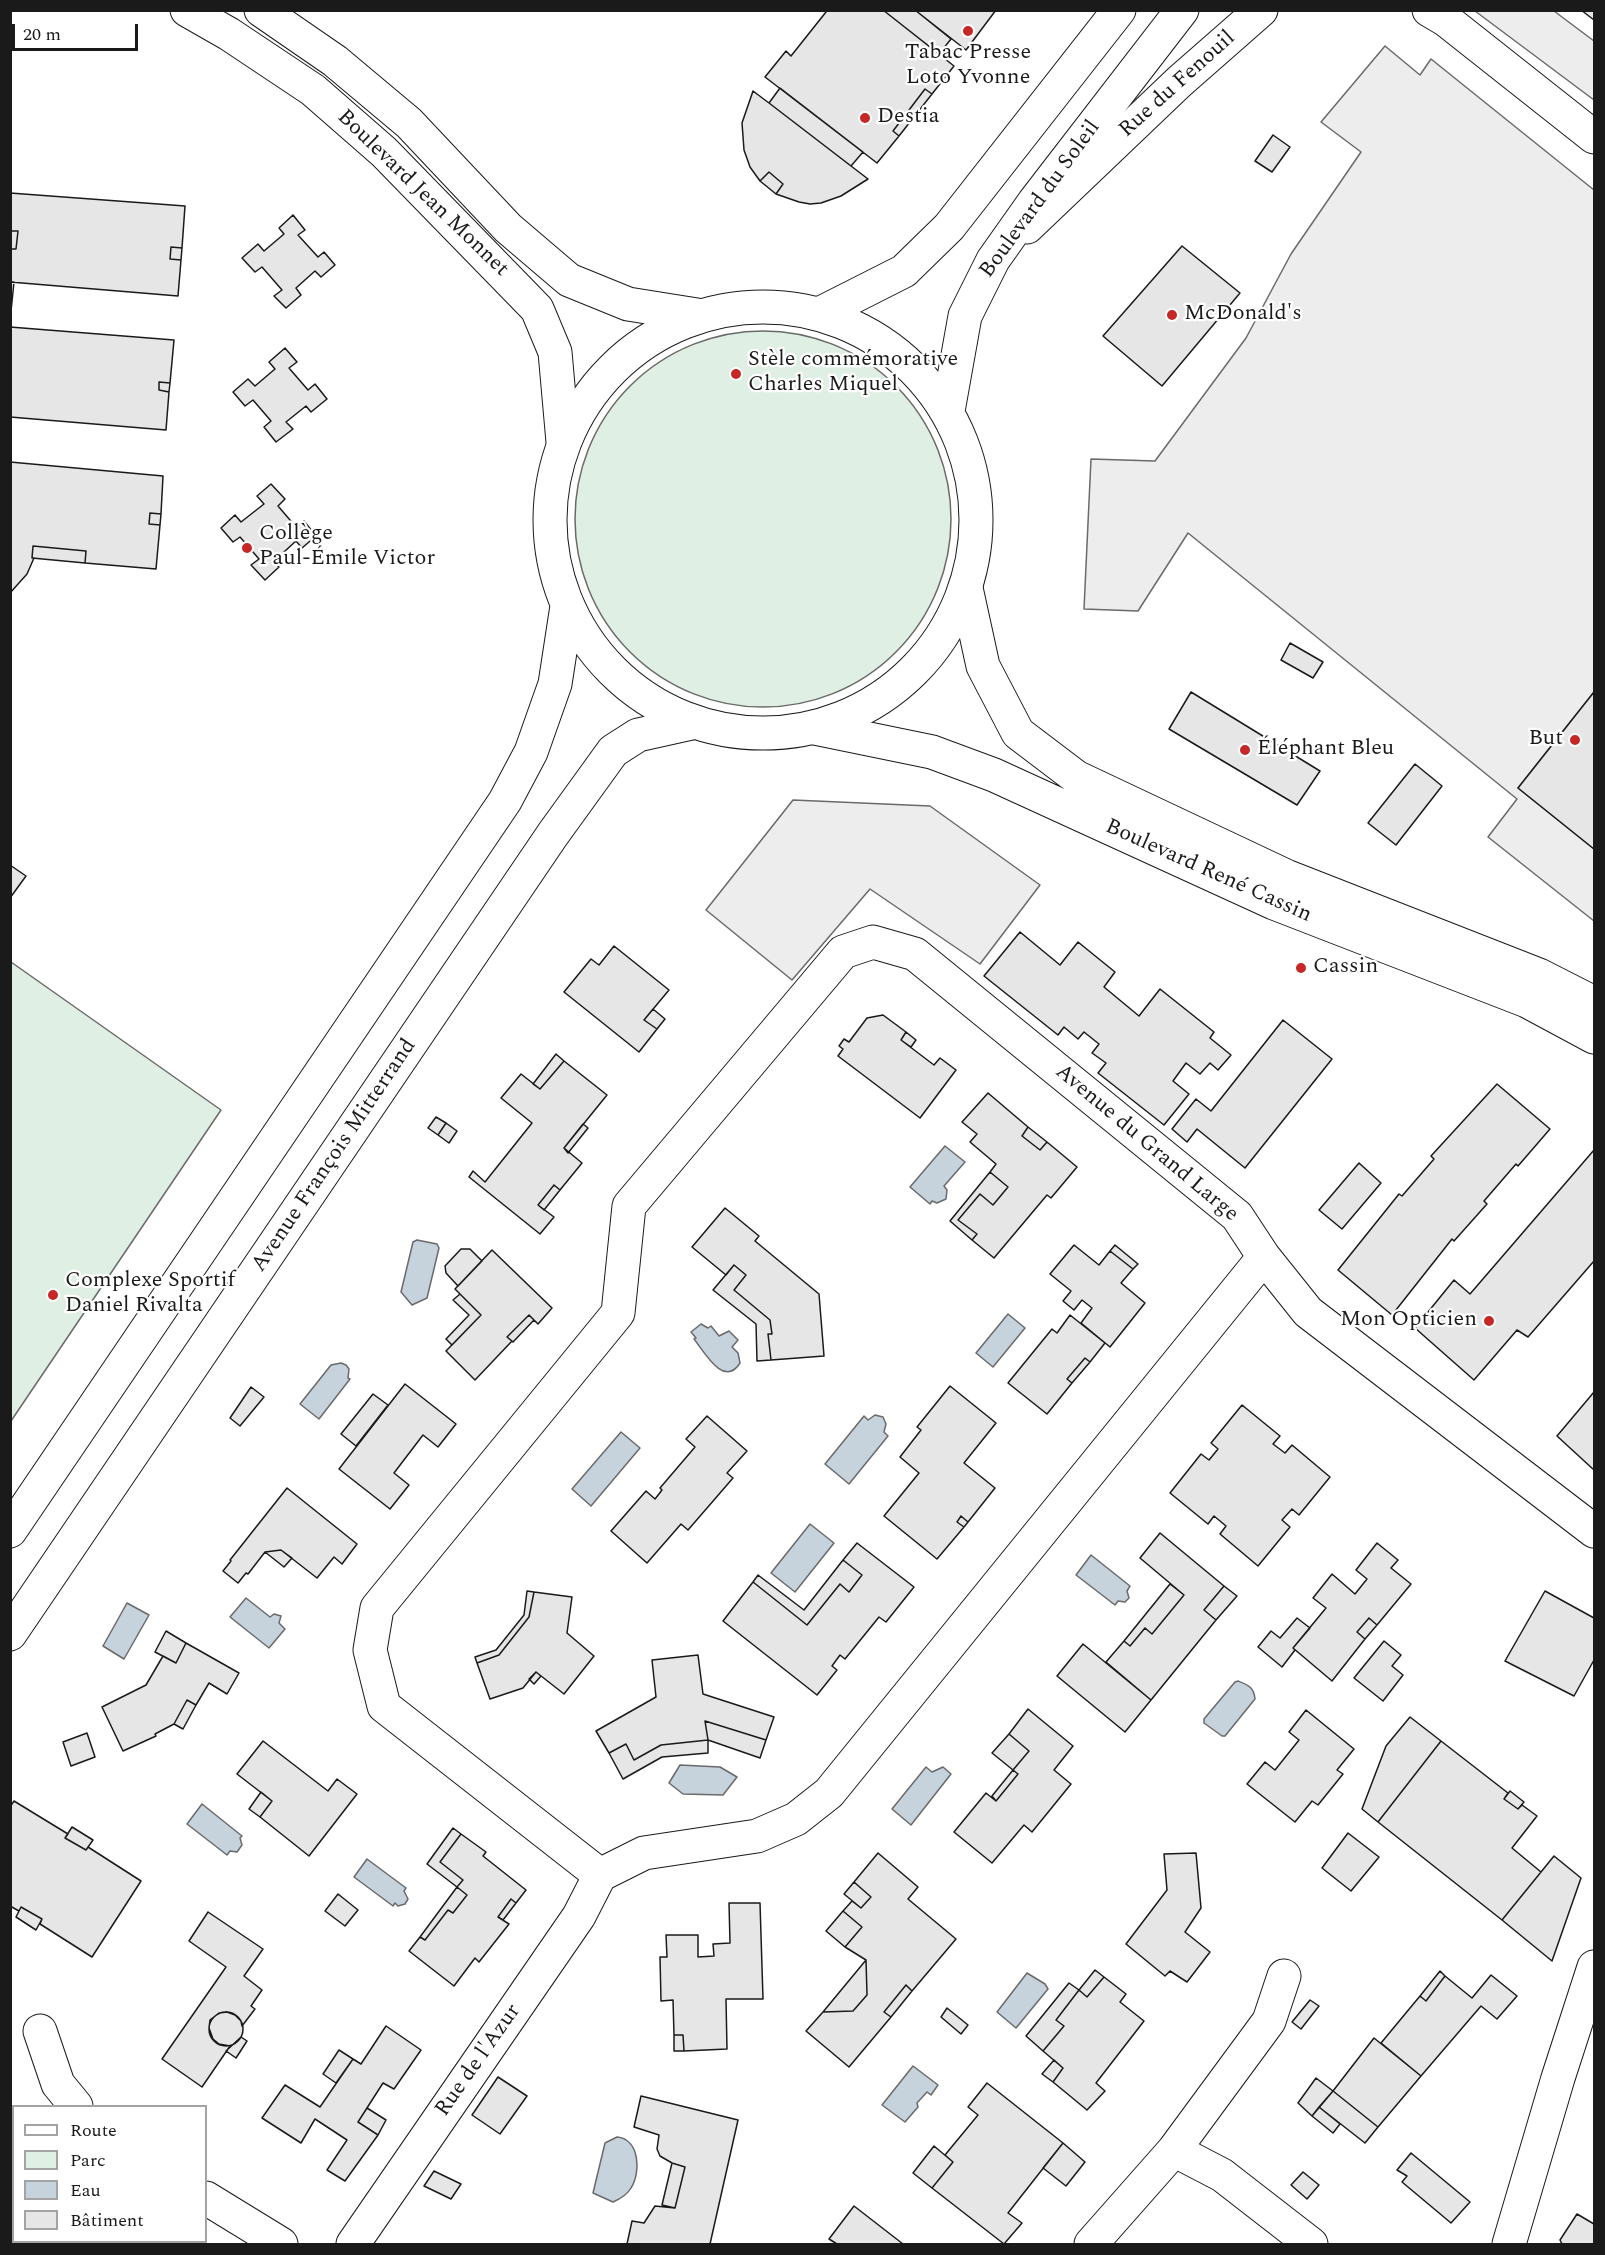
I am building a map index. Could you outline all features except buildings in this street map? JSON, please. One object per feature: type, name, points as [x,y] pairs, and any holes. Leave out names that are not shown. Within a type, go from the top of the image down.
[{"type":"street","name":"Boulevard Jean Monnet","points":[[187,10],[228,34],[312,90],[384,152],[537,309],[555,352],[563,442]]},
{"type":"street","name":"Boulevard Jean Monnet","points":[[261,10],[335,61],[409,123],[508,228],[569,280],[628,304],[697,315]]},
{"type":"street","points":[[821,313],[904,271],[949,227],[1119,10]]},
{"type":"street","name":"Boulevard du Soleil","points":[[948,411],[965,316],[993,260],[1034,202],[1182,10]]},
{"type":"street","name":"Rue du Fenouil","points":[[993,260],[1179,82],[1261,10]]},
{"type":"street","points":[[1429,10],[1446,20],[1594,137]]},
{"type":"street","points":[[780,305],[821,313],[871,334],[915,368],[948,411],[971,467],[977,528],[966,588],[943,636],[908,677],[865,709],[815,728],[754,735],[692,723],[640,696],[597,656],[567,606],[551,553],[550,497],[563,442],[585,400],[615,363],[654,335],[697,315],[738,306],[780,305]]},
{"type":"street","name":"Boulevard René Cassin","points":[[966,588],[983,666],[1018,733],[1076,777],[1286,876],[1509,963],[1594,1003]]},
{"type":"street","points":[[10,1531],[505,801],[531,752],[555,684],[567,606]]},
{"type":"street","name":"Avenue François Mitterrand","points":[[10,1634],[553,834],[613,751],[638,735],[692,723]]},
{"type":"street","name":"Boulevard René Cassin","points":[[815,728],[932,753],[994,775],[1274,903],[1527,1001],[1594,1037]]},
{"type":"street","name":"Avenue du Grand Large","points":[[600,1875],[384,1706],[370,1650],[377,1608],[618,1313],[630,1206],[843,952],[873,942],[915,954],[1237,1216],[1264,1257],[1308,1312],[1594,1531]]},
{"type":"street","points":[[600,1875],[644,1853],[757,1836],[796,1819],[829,1793],[1264,1257]]},
{"type":"street","name":"Rue de l'Azur","points":[[353,2244],[579,1916],[600,1875]]},
{"type":"street","points":[[1509,2244],[1558,2078],[1594,1967]]},
{"type":"street","points":[[1091,2244],[1174,2150],[1269,2020],[1284,1976]]},
{"type":"street","points":[[40,2031],[58,2084],[75,2105]]},
{"type":"street","points":[[1174,2150],[1222,2175],[1311,2244]]},
{"type":"street","points":[[207,2199],[281,2244]]},
{"type":"green space","points":[[745,331],[781,331],[818,339],[852,353],[883,373],[909,399],[929,430],[943,464],[951,501],[948,556],[937,591],[920,624],[909,639],[883,665],[852,685],[818,699],[781,707],[745,707],[708,699],[674,685],[643,665],[617,639],[597,608],[583,574],[575,537],[575,501],[583,464],[597,430],[617,399],[643,373],[674,353],[708,339]]},
{"type":"green space","name":"Complexe Sportif Daniel Rivalta","points":[[11,962],[221,1110],[11,1421]]},
{"type":"shaded area","points":[[1475,11],[1554,11],[1594,41],[1594,100]]},
{"type":"shaded area","points":[[1385,46],[1420,75],[1431,59],[1594,190],[1594,692],[1518,788],[1594,849],[1594,921],[1488,837],[1517,799],[1188,533],[1138,611],[1084,609],[1091,459],[1155,461],[1246,338],[1291,254],[1361,152],[1321,122]]},
{"type":"shaded area","points":[[793,800],[930,806],[1040,885],[980,964],[870,889],[792,980],[706,910]]},
{"type":"water","points":[[945,1146],[965,1162],[944,1186],[947,1190],[946,1199],[937,1203],[932,1201],[930,1204],[910,1187]]},
{"type":"water","points":[[417,1240],[437,1244],[439,1248],[427,1298],[412,1305],[401,1292],[413,1242]]},
{"type":"water","points":[[1008,1314],[1025,1328],[993,1367],[976,1353]]},
{"type":"water","points":[[701,1324],[708,1328],[711,1326],[719,1336],[729,1331],[738,1340],[732,1347],[738,1353],[740,1363],[734,1370],[728,1372],[715,1366],[694,1339],[696,1338],[691,1332]]},
{"type":"water","points":[[341,1363],[349,1369],[348,1378],[350,1379],[319,1419],[300,1404],[331,1365]]},
{"type":"water","points":[[875,1415],[883,1417],[886,1424],[884,1432],[888,1436],[849,1484],[825,1464],[864,1416],[868,1420]]},
{"type":"water","points":[[621,1432],[640,1448],[591,1506],[572,1489]]},
{"type":"water","points":[[810,1524],[834,1543],[795,1592],[771,1573]]},
{"type":"water","points":[[1091,1555],[1130,1586],[1127,1591],[1129,1598],[1125,1602],[1118,1601],[1115,1605],[1076,1575]]},
{"type":"water","points":[[246,1598],[270,1617],[274,1614],[281,1616],[279,1623],[285,1629],[269,1648],[230,1617]]},
{"type":"water","points":[[127,1603],[149,1615],[124,1659],[103,1646]]},
{"type":"water","points":[[1238,1681],[1250,1687],[1255,1699],[1225,1736],[1222,1736],[1204,1723],[1204,1719]]},
{"type":"water","points":[[680,1765],[720,1767],[737,1777],[723,1795],[683,1794],[669,1783]]},
{"type":"water","points":[[926,1767],[932,1772],[943,1767],[951,1774],[911,1825],[892,1809]]},
{"type":"water","points":[[202,1804],[242,1836],[240,1838],[242,1845],[237,1852],[230,1851],[227,1855],[187,1824]]},
{"type":"water","points":[[367,1859],[406,1888],[404,1891],[408,1899],[405,1904],[398,1906],[395,1903],[393,1906],[354,1877]]},
{"type":"water","points":[[1027,1973],[1045,1984],[1048,1989],[1016,2028],[997,2012]]},
{"type":"water","points":[[913,2066],[938,2085],[931,2095],[927,2092],[917,2103],[918,2107],[905,2122],[882,2105]]},
{"type":"water","points":[[617,2137],[625,2139],[630,2144],[634,2150],[637,2166],[634,2182],[629,2190],[613,2202],[593,2193],[605,2143]]},
{"type":"place","name":"Tabac Presse Loto Yvonne","points":[[968,31]]},
{"type":"place","name":"Destia","points":[[865,118]]},
{"type":"place","name":"McDonald's","points":[[1172,315]]},
{"type":"place","name":"Stèle commémorative Charles Miquel","points":[[736,374]]},
{"type":"place","name":"Collège Paul-Émile Victor","points":[[247,548]]},
{"type":"place","name":"But","points":[[1575,740]]},
{"type":"place","name":"Éléphant Bleu","points":[[1245,750]]},
{"type":"place","name":"Cassin","points":[[1301,968]]},
{"type":"place","name":"Complexe Sportif Daniel Rivalta","points":[[53,1295]]},
{"type":"place","name":"Mon Opticien","points":[[1489,1321]]}]
